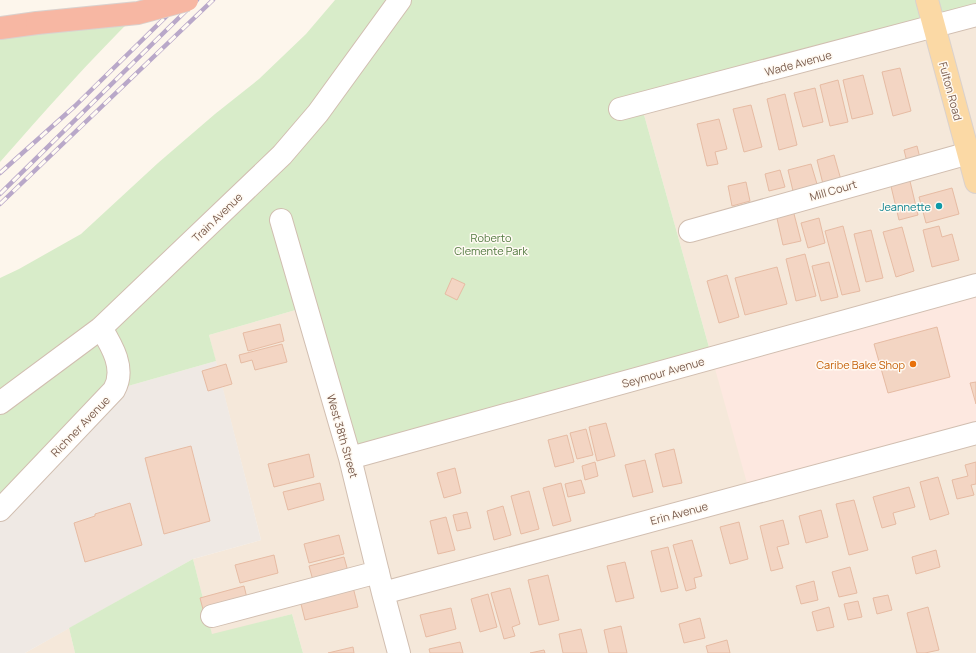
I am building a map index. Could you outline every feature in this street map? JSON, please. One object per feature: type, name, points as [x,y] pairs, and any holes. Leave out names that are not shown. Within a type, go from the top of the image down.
[{"type":"highway","points":[[0,28],[138,13],[188,0]]},
{"type":"main road","name":"Fulton Road","points":[[927,0],[972,152],[976,182]]},
{"type":"street","name":"Train Avenue","points":[[0,403],[101,328],[282,155],[318,113],[400,0]]},
{"type":"street","name":"Wade Avenue","points":[[620,110],[976,15]]},
{"type":"street","name":"Mill Court","points":[[690,231],[972,152]]},
{"type":"street","name":"West 38th Street","points":[[281,220],[350,458],[399,653]]},
{"type":"street","name":"Seymour Avenue","points":[[350,458],[976,285]]},
{"type":"street","name":"Richner Avenue","points":[[0,510],[114,390],[119,379],[118,365],[110,344],[101,328]]},
{"type":"street","name":"Erin Avenue","points":[[383,593],[976,433]]},
{"type":"street","points":[[212,616],[378,572]]},
{"type":"shaded area","points":[[976,15],[976,653],[303,653],[292,614],[212,635],[193,559],[261,540],[209,335],[306,307],[712,358],[641,104]]},
{"type":"shaded area","points":[[976,285],[976,433],[750,494],[712,358]]},
{"type":"shaded area","points":[[216,361],[261,540],[193,559],[25,653],[0,653],[0,510],[114,390]]},
{"type":"shaded area","points":[[69,628],[75,653],[25,653]]},
{"type":"green space","name":"Roberto Clemente Park","points":[[335,0],[976,0],[976,15],[641,104],[712,358],[350,458],[306,307],[209,335],[216,361],[114,390],[0,510],[0,278],[81,234],[158,163],[215,114],[259,79],[306,34]]},
{"type":"green space","points":[[138,13],[85,67],[0,162],[0,28]]},
{"type":"green space","points":[[193,559],[212,634],[292,614],[303,653],[75,653],[69,628]]},
{"type":"building","points":[[900,68],[911,111],[893,116],[882,72]]},
{"type":"building","points":[[863,75],[873,114],[852,119],[843,80]]},
{"type":"building","points":[[838,80],[848,122],[830,126],[820,85]]},
{"type":"building","points":[[815,88],[823,122],[803,127],[794,93]]},
{"type":"building","points":[[785,94],[797,145],[779,150],[767,99]]},
{"type":"building","points":[[751,105],[762,147],[744,152],[733,109]]},
{"type":"building","points":[[719,119],[727,149],[715,152],[718,164],[707,166],[697,124]]},
{"type":"building","points":[[917,146],[920,158],[907,162],[904,150]]},
{"type":"building","points":[[834,155],[841,180],[823,184],[817,160]]},
{"type":"building","points":[[811,164],[817,184],[793,191],[788,170]]},
{"type":"building","points":[[780,170],[785,187],[769,191],[765,174]]},
{"type":"building","points":[[909,177],[918,215],[899,220],[890,182]]},
{"type":"building","points":[[746,182],[750,201],[732,206],[728,186]]},
{"type":"building","name":"Jeannette","points":[[952,188],[959,214],[926,223],[919,197]]},
{"type":"building","points":[[793,210],[801,241],[783,245],[776,214]]},
{"type":"building","points":[[819,218],[825,243],[808,248],[801,223]]},
{"type":"building","points":[[843,226],[860,291],[842,295],[825,231]]},
{"type":"building","points":[[939,226],[942,237],[952,234],[959,260],[932,267],[923,230]]},
{"type":"building","points":[[902,227],[914,271],[896,277],[883,232]]},
{"type":"building","points":[[871,230],[883,278],[866,282],[854,234]]},
{"type":"building","points":[[805,254],[816,296],[796,301],[786,259]]},
{"type":"building","points":[[829,262],[838,297],[821,301],[812,266]]},
{"type":"building","points":[[777,267],[787,304],[745,315],[735,278]]},
{"type":"building","points":[[727,275],[739,317],[719,323],[707,281]]},
{"type":"building","points":[[452,278],[465,284],[457,300],[445,294]]},
{"type":"building","points":[[280,324],[284,341],[248,351],[243,333]]},
{"type":"building","name":"Caribe Bake Shop","points":[[937,327],[950,377],[888,393],[874,344]]},
{"type":"building","points":[[282,344],[287,362],[255,370],[252,360],[241,363],[239,355]]},
{"type":"building","points":[[226,364],[232,384],[208,391],[202,371]]},
{"type":"building","points":[[976,382],[976,404],[970,383]]},
{"type":"building","points":[[606,423],[615,456],[597,461],[589,427]]},
{"type":"building","points":[[586,429],[593,455],[577,459],[570,433]]},
{"type":"building","points":[[567,435],[574,462],[555,467],[548,440]]},
{"type":"building","points":[[191,446],[210,521],[164,534],[145,458]]},
{"type":"building","points":[[674,449],[682,483],[663,487],[655,454]]},
{"type":"building","points":[[309,454],[314,477],[274,487],[268,464]]},
{"type":"building","points":[[645,460],[653,492],[633,497],[625,465]]},
{"type":"building","points":[[595,462],[598,476],[585,480],[582,466]]},
{"type":"building","points":[[976,462],[976,484],[971,485],[974,495],[957,499],[952,480],[968,476],[965,465]]},
{"type":"building","points":[[455,468],[461,493],[444,498],[437,473]]},
{"type":"building","points":[[938,477],[949,514],[930,520],[920,482]]},
{"type":"building","points":[[581,480],[585,493],[568,497],[565,484]]},
{"type":"building","points":[[320,483],[324,500],[288,510],[283,492]]},
{"type":"building","points":[[561,483],[571,521],[553,526],[543,488]]},
{"type":"building","points":[[909,487],[915,507],[893,513],[896,524],[882,528],[873,497]]},
{"type":"building","points":[[529,491],[539,529],[521,534],[511,496]]},
{"type":"building","points":[[854,500],[868,550],[849,555],[836,504]]},
{"type":"building","points":[[130,503],[142,545],[85,562],[74,523],[95,516],[95,514]]},
{"type":"building","points":[[503,506],[511,535],[494,540],[487,511]]},
{"type":"building","points":[[821,510],[828,537],[806,543],[799,516]]},
{"type":"building","points":[[467,512],[471,528],[457,531],[453,515]]},
{"type":"building","points":[[446,517],[455,550],[438,554],[430,521]]},
{"type":"building","points":[[783,520],[789,544],[777,547],[783,568],[771,571],[760,526]]},
{"type":"building","points":[[739,522],[748,559],[730,564],[720,527]]},
{"type":"building","points":[[339,535],[344,554],[309,563],[304,544]]},
{"type":"building","points":[[692,540],[702,576],[694,578],[696,588],[686,591],[673,545]]},
{"type":"building","points":[[668,547],[678,588],[661,592],[651,551]]},
{"type":"building","points":[[936,550],[940,567],[916,574],[912,557]]},
{"type":"building","points":[[274,555],[278,573],[240,583],[235,565]]},
{"type":"building","points":[[344,557],[349,575],[314,584],[309,566]]},
{"type":"building","points":[[625,562],[634,598],[616,602],[607,566]]},
{"type":"building","points":[[850,567],[857,593],[839,597],[832,572]]},
{"type":"building","points":[[548,575],[559,620],[539,625],[528,580]]},
{"type":"building","points":[[814,581],[818,600],[801,604],[796,586]]},
{"type":"building","points":[[244,586],[247,598],[204,613],[200,598]]},
{"type":"building","points":[[353,587],[358,607],[305,620],[300,600]]},
{"type":"building","points":[[510,588],[520,624],[512,627],[515,636],[504,639],[491,593]]},
{"type":"building","points":[[488,594],[497,627],[480,632],[471,599]]},
{"type":"building","points":[[888,595],[892,610],[877,614],[873,598]]},
{"type":"building","points":[[858,601],[862,617],[848,620],[844,604]]},
{"type":"building","points":[[829,607],[834,627],[817,631],[812,612]]},
{"type":"building","points":[[928,607],[939,650],[917,653],[907,613]]},
{"type":"building","points":[[451,608],[456,629],[426,637],[420,615]]},
{"type":"building","points":[[700,618],[705,638],[684,643],[679,624]]},
{"type":"building","points":[[621,626],[627,653],[609,653],[604,630]]},
{"type":"building","points":[[581,629],[587,653],[563,653],[559,634]]},
{"type":"building","points":[[727,640],[730,653],[708,653],[706,646]]},
{"type":"building","points":[[460,642],[463,653],[430,653],[429,649]]},
{"type":"building","points":[[353,647],[354,653],[328,653]]},
{"type":"building","points":[[544,650],[545,653],[530,653]]},
{"type":"railway","points":[[0,173],[75,106],[183,0]]},
{"type":"railway","points":[[0,194],[197,0]]},
{"type":"railway","points":[[0,204],[213,0]]},
{"type":"place","name":"Jeannette","points":[[939,206]]},
{"type":"place","name":"Caribe Bake Shop","points":[[913,364]]}]
